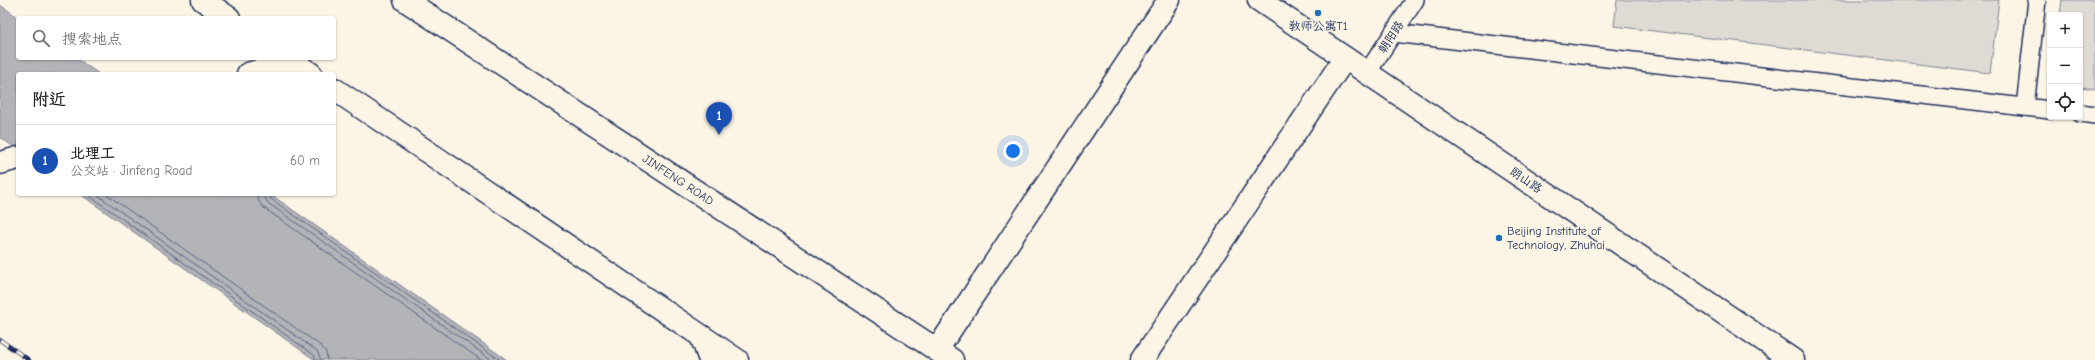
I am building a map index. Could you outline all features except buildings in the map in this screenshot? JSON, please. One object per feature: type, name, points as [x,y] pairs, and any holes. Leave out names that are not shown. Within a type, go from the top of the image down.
[{"type":"main road","points":[[203,0],[226,16]]},
{"type":"main road","name":"JINFENG ROAD","points":[[405,0],[944,355]]},
{"type":"main road","points":[[944,355],[1170,0]]},
{"type":"main road","name":"朗山路","points":[[1259,0],[1793,360]]},
{"type":"main road","points":[[1142,360],[1345,58]]},
{"type":"main road","points":[[253,72],[286,60]]},
{"type":"main road","points":[[291,60],[309,72]]},
{"type":"main road","points":[[336,90],[737,360]]},
{"type":"main road","points":[[0,163],[16,159]]},
{"type":"main road","points":[[701,336],[710,360]]},
{"type":"lane","name":"朝阳路","points":[[1367,73],[1415,0]]},
{"type":"lane","points":[[2025,107],[2037,0]]},
{"type":"lane","points":[[1394,33],[2047,110]]},
{"type":"lane","points":[[2083,114],[2095,115]]},
{"type":"shaded area","points":[[1617,0],[1999,0],[1990,73],[1614,26]]},
{"type":"shaded area","points":[[2062,0],[2095,0],[2095,89],[2083,87],[2083,12],[2060,12]]},
{"type":"water","points":[[0,5],[16,16],[16,60],[79,60],[96,72],[16,72],[16,149],[0,137]]},
{"type":"water","points":[[83,196],[273,196],[507,360],[315,360]]},
{"type":"railway","points":[[0,340],[29,360]]},
{"type":"place","name":"教师公寓T1","points":[[1318,13]]},
{"type":"place","name":"北理工","points":[[719,135]]},
{"type":"place","name":"Beijing Institute of Technology, Zhuhai","points":[[1499,238]]}]
